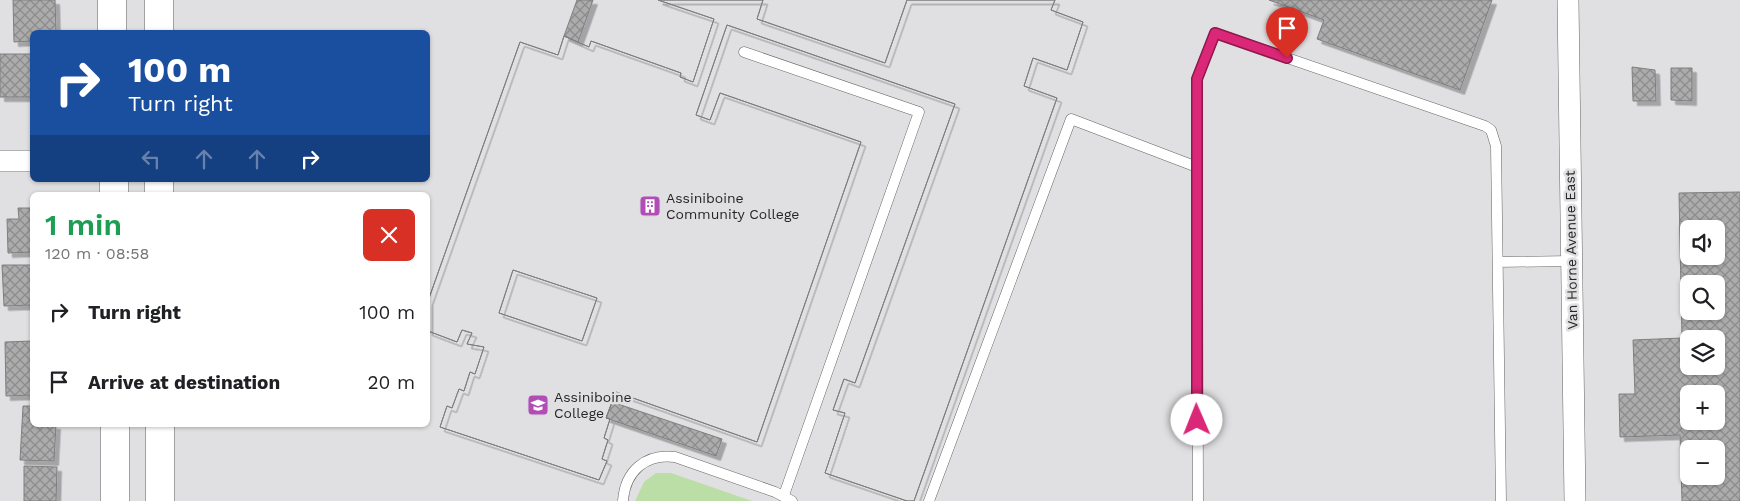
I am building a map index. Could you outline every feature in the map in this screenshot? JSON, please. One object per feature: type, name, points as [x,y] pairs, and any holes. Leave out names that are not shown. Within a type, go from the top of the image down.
[{"type":"main road","points":[[112,0],[112,30]]},
{"type":"main road","points":[[158,0],[159,30]]},
{"type":"main road","points":[[115,427],[115,501]]},
{"type":"main road","points":[[160,427],[160,501]]},
{"type":"street","name":"Van Horne Avenue East","points":[[1568,0],[1575,501]]},
{"type":"street","points":[[0,161],[30,161]]},
{"type":"lane","points":[[1198,501],[1197,79],[1215,33],[1485,126],[1491,130],[1496,146],[1501,501]]},
{"type":"lane","points":[[622,501],[628,482],[643,463],[652,458],[662,456],[675,457],[788,498],[919,112],[744,52]]},
{"type":"lane","points":[[929,501],[1071,119],[1197,166]]},
{"type":"lane","points":[[1498,262],[1572,261]]},
{"type":"green space","points":[[656,473],[671,473],[752,501],[635,501],[644,482]]},
{"type":"building","points":[[13,0],[55,0],[56,30],[30,30],[30,41],[14,42]]},
{"type":"building","points":[[577,0],[593,0],[578,42],[564,36]]},
{"type":"building","name":"Assiniboine Community College","points":[[658,0],[763,0],[757,19],[885,63],[907,0],[1055,0],[1051,10],[1083,22],[1067,70],[1033,58],[1024,86],[1057,98],[914,501],[907,501],[825,473],[845,413],[833,410],[844,379],[855,383],[955,104],[727,25],[696,115],[710,120],[720,93],[861,142],[757,442],[616,392],[606,418],[610,419],[604,438],[608,440],[602,459],[607,461],[599,480],[440,427],[447,406],[452,408],[459,389],[464,391],[470,372],[475,374],[484,347],[467,344],[472,333],[462,330],[457,342],[430,332],[430,295],[520,42],[558,55],[564,36],[589,47],[591,41],[681,73],[680,77],[693,82],[714,19]],"holes":[[[513,270],[597,298],[582,341],[499,313]]]},
{"type":"building","name":"Assiniboine Community College","points":[[658,0],[763,0],[757,19],[885,63],[907,0],[1055,0],[1051,10],[1083,22],[1067,70],[1033,58],[1024,86],[1057,98],[914,501],[907,501],[825,473],[845,413],[833,410],[844,379],[855,383],[955,104],[727,25],[696,115],[710,120],[720,93],[861,142],[757,442],[616,392],[606,418],[610,419],[604,438],[608,440],[602,459],[607,461],[599,480],[440,427],[447,406],[452,408],[459,389],[464,391],[470,372],[475,374],[484,347],[467,344],[472,333],[462,330],[457,342],[430,332],[430,295],[520,42],[558,55],[564,36],[589,47],[591,41],[681,73],[680,77],[693,82],[714,19]]},
{"type":"building","points":[[1269,0],[1492,0],[1460,90],[1317,39],[1324,20]]},
{"type":"building","points":[[0,54],[30,54],[30,97],[0,97]]},
{"type":"building","points":[[1632,67],[1655,70],[1656,101],[1633,101]]},
{"type":"building","points":[[1671,68],[1692,68],[1692,101],[1671,100]]},
{"type":"building","points":[[1740,192],[1740,501],[1682,501],[1682,485],[1725,485],[1725,440],[1680,440],[1680,435],[1620,437],[1619,394],[1635,394],[1633,340],[1680,338],[1680,375],[1725,375],[1725,330],[1682,330],[1682,320],[1725,320],[1725,275],[1681,275],[1680,265],[1725,265],[1725,220],[1680,220],[1680,241],[1679,193]]},
{"type":"building","points":[[18,208],[30,208],[30,252],[8,253],[7,219],[19,219]]},
{"type":"building","points":[[2,265],[30,265],[30,305],[4,306]]},
{"type":"building","points":[[513,270],[597,298],[582,341],[499,313]]},
{"type":"building","points":[[30,341],[30,395],[6,396],[5,342]]},
{"type":"building","points":[[612,402],[722,439],[716,456],[606,418]]},
{"type":"building","points":[[23,406],[30,406],[30,427],[56,427],[54,461],[20,460]]},
{"type":"building","points":[[24,466],[57,467],[56,501],[24,501]]},
{"type":"place","name":"Assiniboine Community College","points":[[650,206]]},
{"type":"place","name":"Assiniboine College","points":[[538,405]]},
{"type":"route","points":[[1197,420],[1197,79],[1215,33],[1287,58]]}]
